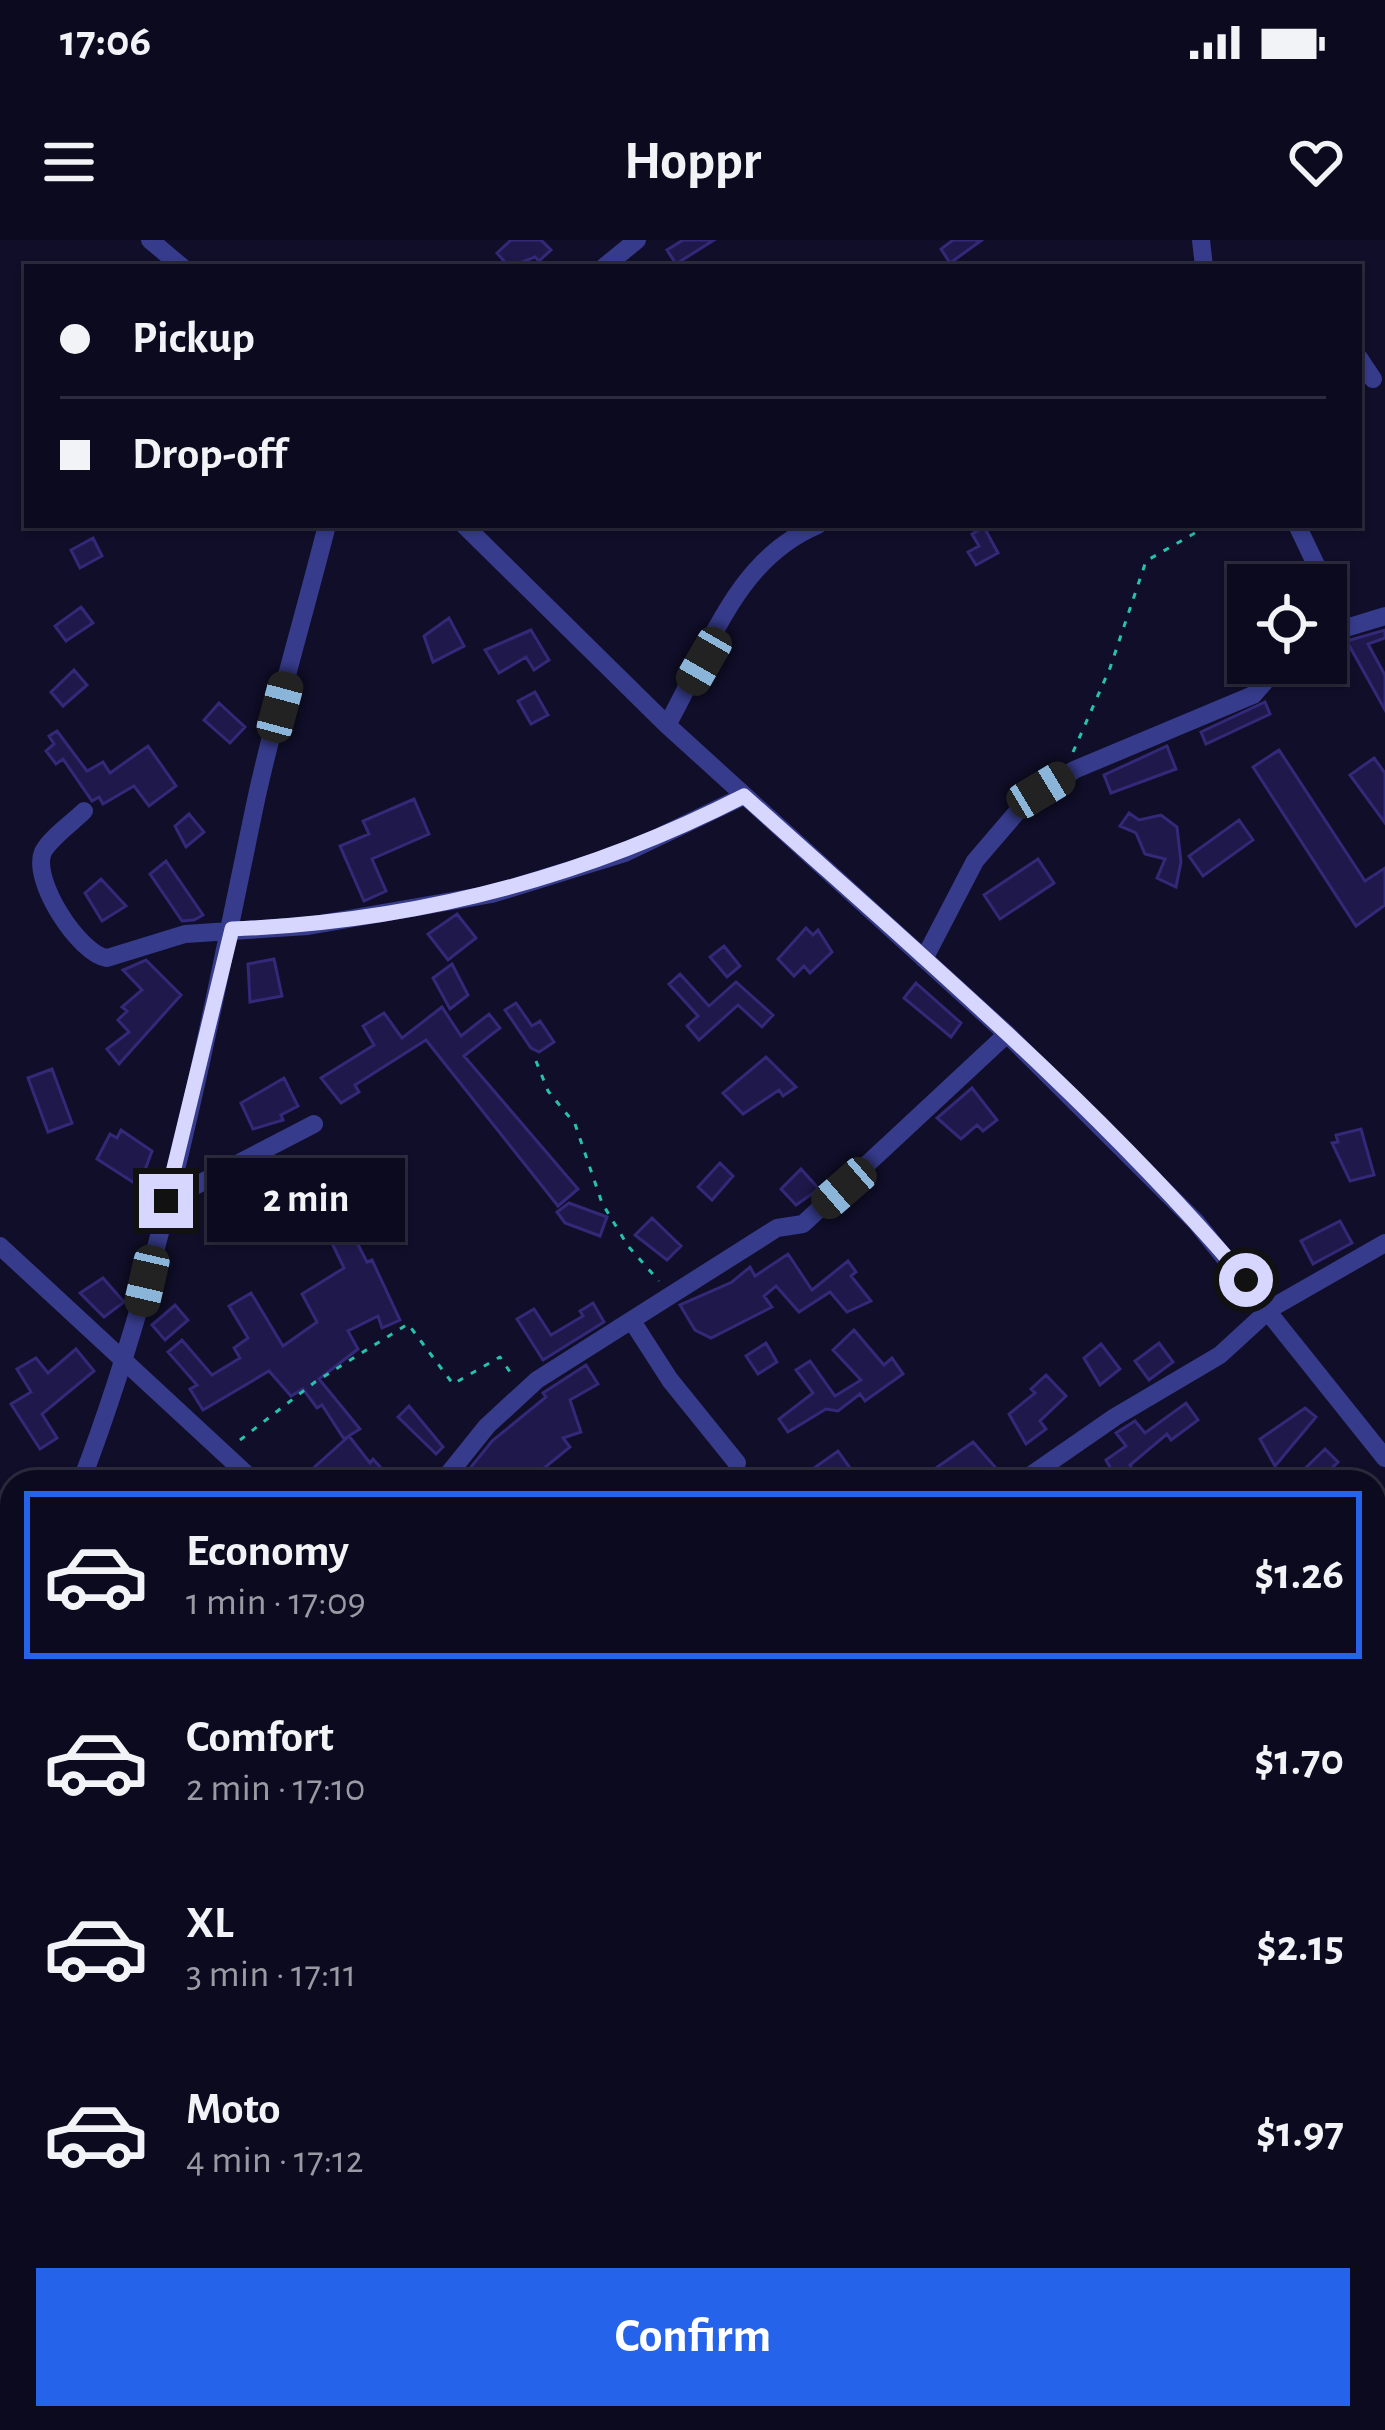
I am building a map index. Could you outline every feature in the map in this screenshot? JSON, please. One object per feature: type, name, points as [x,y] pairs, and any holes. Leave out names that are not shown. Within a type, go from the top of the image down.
[{"type":"street","points":[[150,240],[178,264]]},
{"type":"street","points":[[608,264],[637,240]]},
{"type":"street","points":[[1362,362],[1373,379]]},
{"type":"street","points":[[87,1470],[128,1361],[232,929],[257,796],[326,528]]},
{"type":"street","points":[[467,528],[667,725],[1007,1034],[1196,1222],[1385,1458]]},
{"type":"street","points":[[667,725],[747,577],[777,544],[812,528]]},
{"type":"street","points":[[1298,528],[1316,564]]},
{"type":"street","points":[[1347,628],[1385,616]]},
{"type":"street","points":[[924,959],[975,862],[1023,805],[1074,770],[1253,695],[1263,684]]},
{"type":"street","points":[[84,812],[44,851],[40,873],[76,941],[94,956],[107,958],[185,934],[308,926],[492,894],[625,853],[744,796]]},
{"type":"street","points":[[453,1470],[524,1392],[776,1228],[803,1224],[1007,1034]]},
{"type":"street","points":[[166,1201],[314,1124]]},
{"type":"street","points":[[1038,1470],[1115,1417],[1220,1355],[1270,1309],[1354,1256],[1385,1243]]},
{"type":"street","points":[[0,1246],[243,1470]]},
{"type":"street","points":[[632,1321],[670,1380],[737,1463]]},
{"type":"path","points":[[1074,770],[1070,759],[1110,668],[1146,561],[1204,528]]},
{"type":"path","points":[[536,1061],[548,1091],[575,1124],[602,1203],[628,1246],[672,1296]]},
{"type":"path","points":[[224,1452],[297,1402],[315,1382],[408,1324],[453,1384],[500,1357],[524,1392]]},
{"type":"building","points":[[511,240],[541,240],[551,250],[539,261],[535,257],[517,264],[506,264],[497,253]]},
{"type":"building","points":[[683,240],[714,240],[676,264],[667,250]]},
{"type":"building","points":[[953,240],[982,240],[950,263],[941,249]]},
{"type":"building","points":[[985,528],[998,553],[976,565],[968,552],[979,546],[972,534]]},
{"type":"building","points":[[93,538],[102,556],[80,568],[71,550]]},
{"type":"building","points":[[81,607],[93,623],[66,641],[55,626]]},
{"type":"building","points":[[449,618],[464,646],[433,662],[424,636]]},
{"type":"building","points":[[531,630],[549,660],[534,670],[526,657],[499,673],[485,650]]},
{"type":"building","points":[[1385,630],[1385,638],[1368,644],[1385,675],[1385,710],[1347,649],[1347,641]]},
{"type":"building","points":[[74,670],[87,685],[63,706],[51,692]]},
{"type":"building","points":[[535,692],[548,715],[531,724],[518,701]]},
{"type":"building","points":[[1265,702],[1270,714],[1206,744],[1201,732]]},
{"type":"building","points":[[219,703],[245,727],[230,743],[204,720]]},
{"type":"building","points":[[57,731],[87,771],[103,762],[110,773],[148,746],[176,786],[149,806],[134,786],[103,804],[99,797],[92,801],[63,759],[56,764],[46,751],[54,744],[49,736]]},
{"type":"building","points":[[1167,746],[1176,769],[1111,793],[1104,775]]},
{"type":"building","points":[[1279,750],[1365,881],[1385,868],[1385,905],[1356,926],[1253,767]]},
{"type":"building","points":[[1374,758],[1385,773],[1385,823],[1350,775]]},
{"type":"building","points":[[414,799],[429,834],[372,859],[386,891],[364,901],[340,846],[369,834],[363,821]]},
{"type":"building","points":[[1129,813],[1139,820],[1161,815],[1177,827],[1181,862],[1176,887],[1157,878],[1165,859],[1145,854],[1136,833],[1120,826]]},
{"type":"building","points":[[189,814],[204,832],[186,847],[175,826]]},
{"type":"building","points":[[1239,820],[1253,840],[1203,876],[1189,856]]},
{"type":"building","points":[[1038,859],[1054,883],[1000,919],[984,895]]},
{"type":"building","points":[[166,861],[203,915],[182,921],[150,874]]},
{"type":"building","points":[[101,879],[126,906],[102,921],[85,893]]},
{"type":"building","points":[[457,914],[476,938],[448,960],[428,934]]},
{"type":"building","points":[[806,928],[813,935],[818,930],[832,952],[810,973],[804,966],[794,976],[778,959]]},
{"type":"building","points":[[724,946],[740,966],[727,977],[710,957]]},
{"type":"building","points":[[274,959],[282,996],[250,1002],[248,964]]},
{"type":"building","points":[[146,960],[181,995],[119,1064],[107,1049],[129,1032],[118,1020],[127,1011],[122,1007],[142,990],[123,970]]},
{"type":"building","points":[[452,964],[468,995],[450,1009],[433,978]]},
{"type":"building","points":[[680,974],[709,1006],[736,982],[773,1015],[762,1027],[738,1005],[699,1040],[687,1026],[698,1016],[669,984]]},
{"type":"building","points":[[916,983],[961,1023],[951,1037],[904,998]]},
{"type":"building","points":[[516,1003],[532,1026],[540,1021],[554,1042],[539,1052],[531,1048],[505,1010]]},
{"type":"building","points":[[442,1007],[461,1036],[489,1014],[500,1028],[464,1056],[578,1189],[558,1206],[426,1040],[355,1085],[359,1092],[341,1103],[321,1078],[374,1045],[363,1026],[384,1013],[402,1038]]},
{"type":"building","points":[[766,1057],[796,1087],[783,1096],[779,1090],[743,1114],[723,1093]]},
{"type":"building","points":[[52,1069],[72,1123],[48,1132],[28,1078]]},
{"type":"building","points":[[284,1078],[298,1106],[281,1115],[283,1120],[253,1129],[241,1103]]},
{"type":"building","points":[[972,1088],[997,1120],[983,1131],[977,1125],[961,1139],[937,1118]]},
{"type":"building","points":[[1361,1129],[1374,1175],[1350,1181],[1332,1143],[1338,1142],[1336,1135]]},
{"type":"building","points":[[121,1130],[152,1151],[139,1186],[97,1159],[110,1134],[117,1138]]},
{"type":"building","points":[[720,1163],[733,1176],[712,1200],[698,1187]]},
{"type":"building","points":[[801,1169],[819,1189],[796,1205],[781,1189]]},
{"type":"building","points":[[569,1203],[607,1217],[600,1236],[565,1223],[557,1212]]},
{"type":"building","points":[[357,1215],[363,1227],[352,1233],[367,1262],[372,1260],[400,1320],[382,1328],[378,1316],[348,1331],[358,1349],[319,1379],[360,1429],[344,1439],[322,1405],[317,1408],[303,1389],[291,1396],[269,1371],[203,1410],[190,1389],[197,1385],[168,1352],[182,1340],[212,1375],[240,1358],[234,1348],[248,1338],[229,1306],[251,1293],[283,1346],[317,1322],[302,1294],[344,1268],[326,1231]]},
{"type":"building","points":[[652,1218],[681,1246],[667,1260],[635,1235]]},
{"type":"building","points":[[1340,1221],[1352,1243],[1313,1264],[1301,1241]]},
{"type":"building","points":[[788,1254],[812,1290],[848,1261],[856,1272],[851,1276],[871,1301],[847,1312],[830,1292],[799,1312],[776,1286],[764,1296],[772,1307],[711,1338],[695,1330],[680,1305],[732,1282],[750,1267],[755,1276]]},
{"type":"building","points":[[103,1278],[124,1302],[104,1317],[80,1293]]},
{"type":"building","points":[[593,1303],[604,1322],[543,1360],[517,1319],[534,1309],[551,1335],[583,1316],[580,1311]]},
{"type":"building","points":[[175,1305],[188,1320],[165,1340],[152,1325]]},
{"type":"building","points":[[854,1330],[884,1365],[892,1358],[903,1374],[865,1401],[860,1394],[838,1411],[826,1409],[788,1432],[779,1419],[813,1393],[796,1370],[810,1361],[835,1396],[861,1380],[833,1350]]},
{"type":"building","points":[[766,1343],[777,1362],[758,1374],[746,1356]]},
{"type":"building","points":[[1159,1343],[1173,1362],[1149,1380],[1135,1361]]},
{"type":"building","points":[[1101,1344],[1120,1369],[1100,1385],[1084,1358]]},
{"type":"building","points":[[76,1349],[94,1371],[42,1414],[57,1438],[40,1449],[11,1404],[31,1392],[17,1369],[36,1358],[48,1373]]},
{"type":"building","points":[[586,1365],[598,1384],[570,1400],[581,1432],[563,1438],[570,1447],[542,1470],[469,1470],[492,1441],[546,1397],[543,1393]]},
{"type":"building","points":[[1046,1375],[1066,1396],[1040,1421],[1046,1429],[1026,1444],[1009,1414],[1035,1393],[1031,1389]]},
{"type":"building","points":[[1186,1403],[1198,1420],[1171,1440],[1167,1434],[1130,1465],[1133,1470],[1111,1470],[1106,1460],[1126,1446],[1116,1433],[1135,1421],[1145,1433]]},
{"type":"building","points":[[409,1406],[443,1447],[436,1454],[398,1417]]},
{"type":"building","points":[[1305,1408],[1316,1417],[1275,1466],[1260,1439]]},
{"type":"building","points":[[349,1436],[370,1463],[373,1459],[383,1470],[311,1470]]},
{"type":"building","points":[[973,1442],[996,1468],[994,1470],[933,1470]]},
{"type":"building","points":[[1325,1449],[1338,1462],[1330,1470],[1303,1470]]},
{"type":"building","points":[[838,1451],[851,1470],[816,1470]]},
{"type":"route","points":[[166,1201],[232,929],[308,926],[492,894],[625,853],[744,796],[1007,1034],[1196,1222],[1246,1280]]}]
